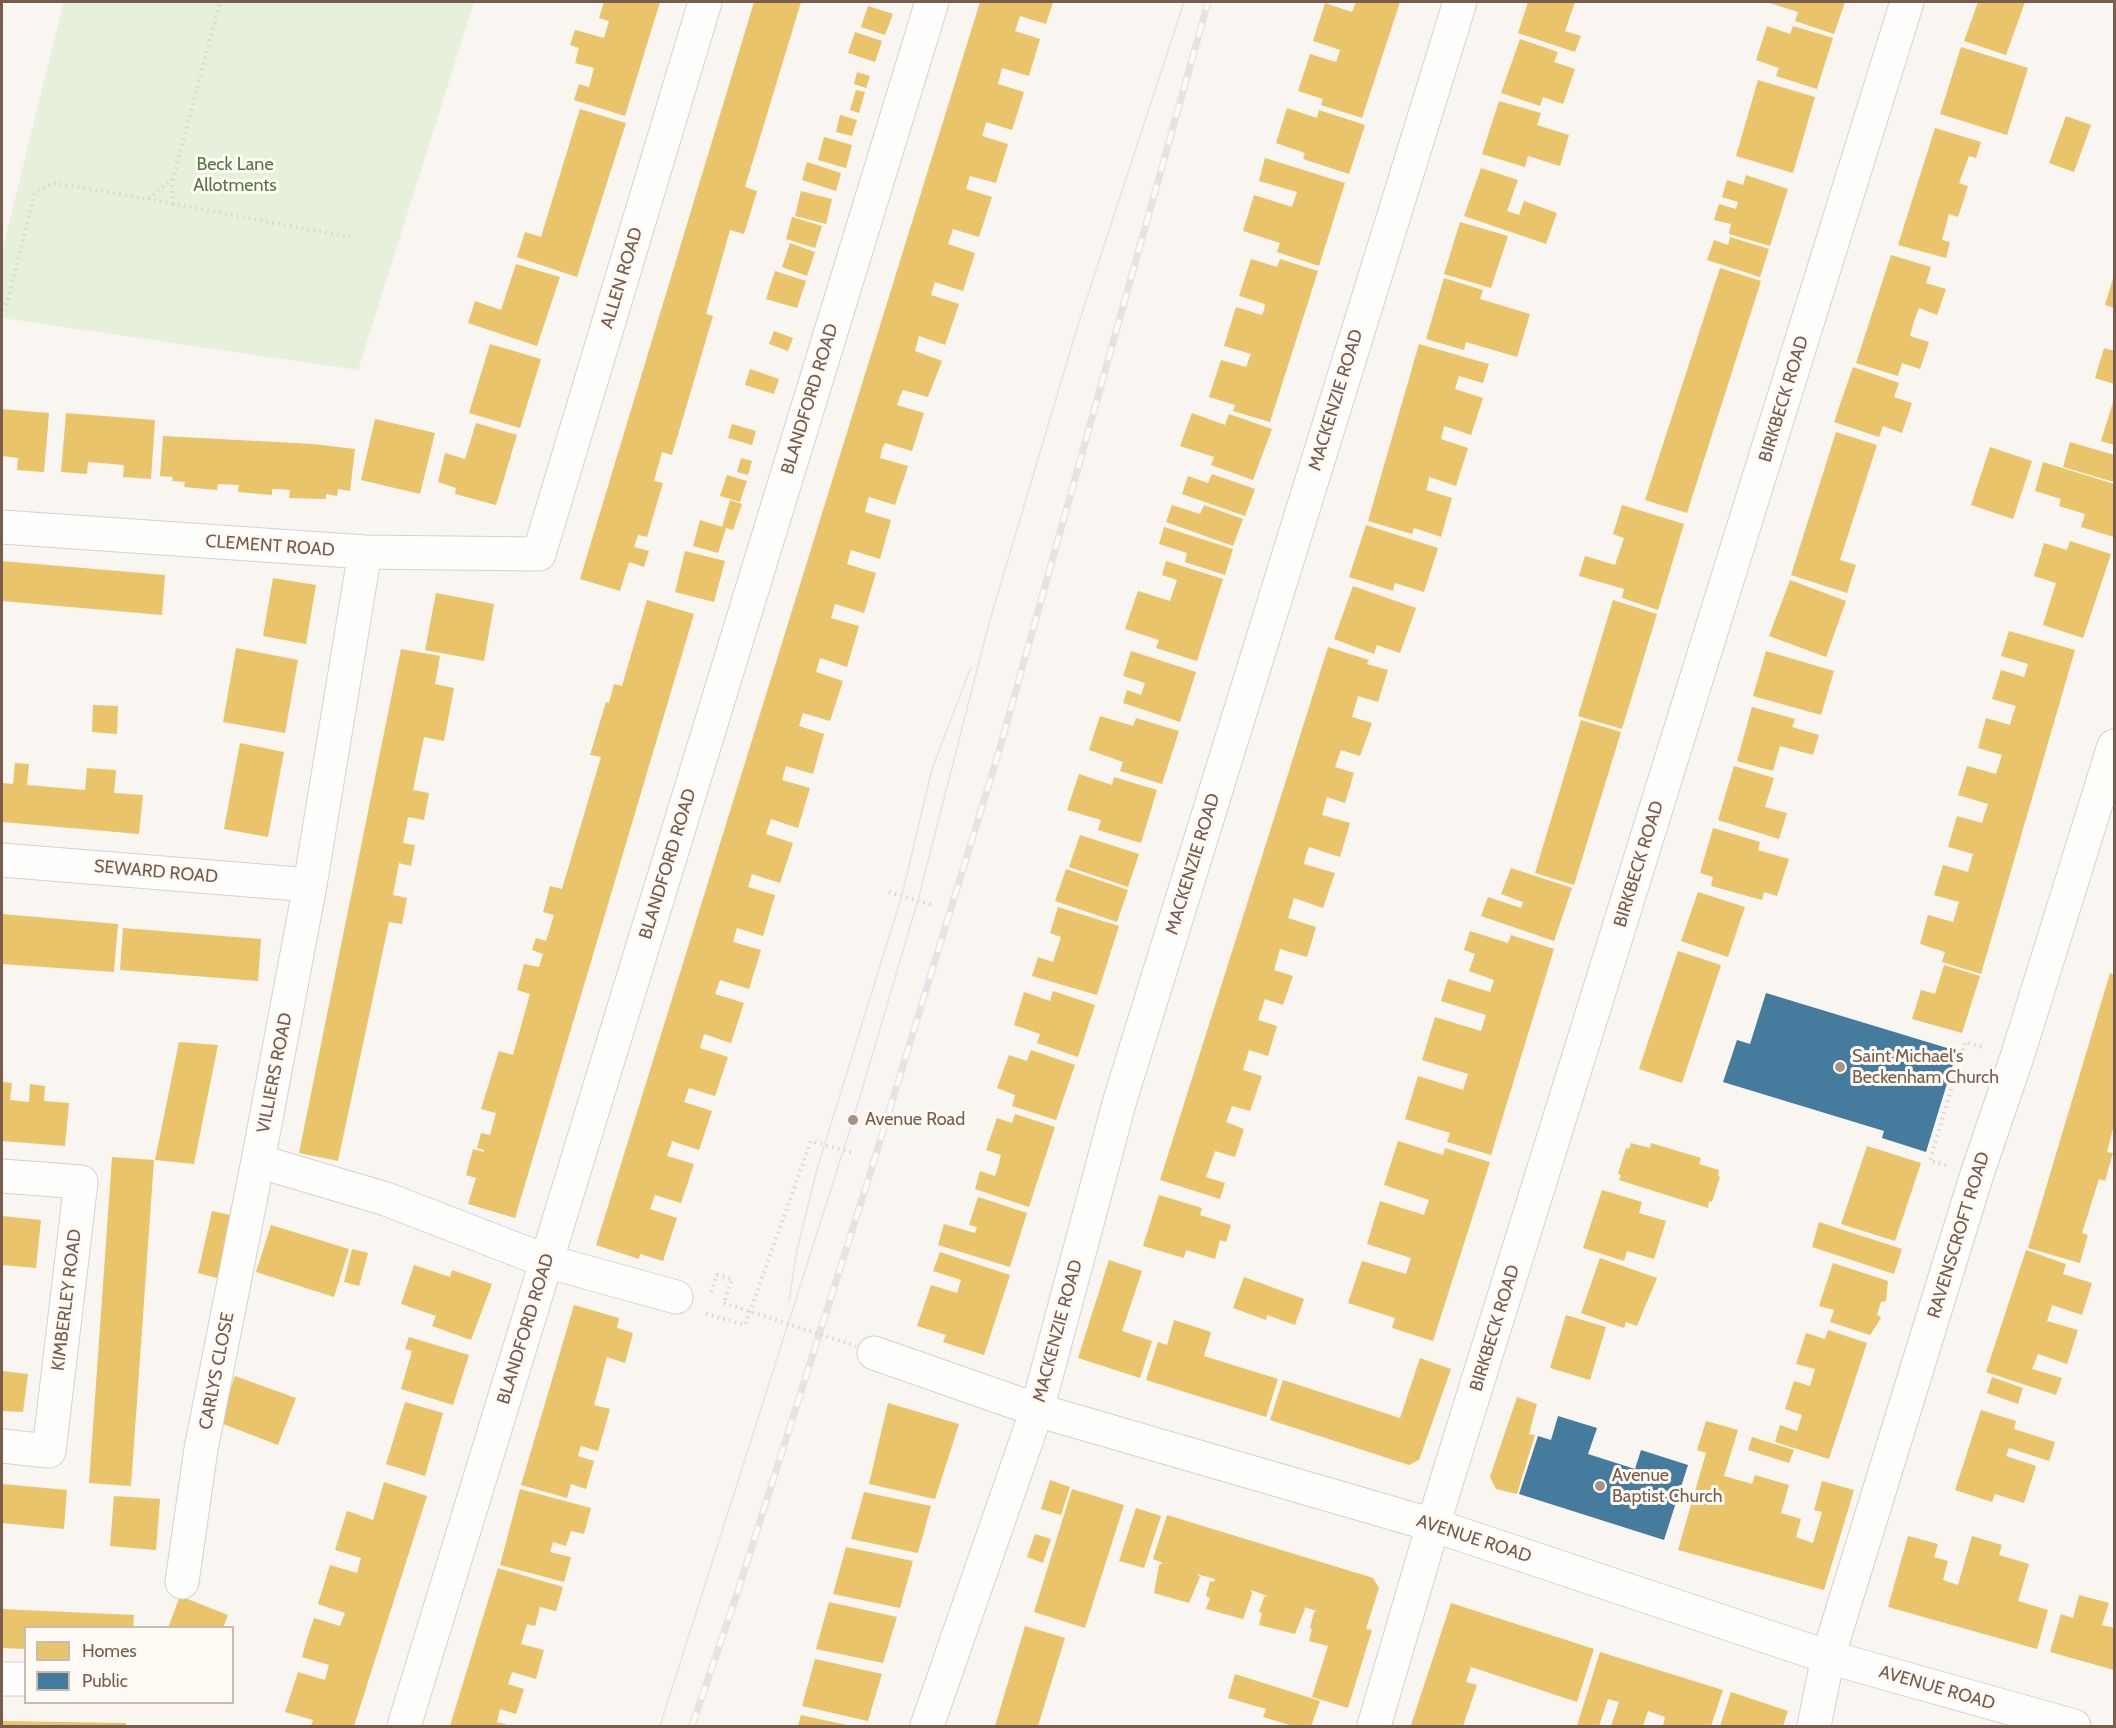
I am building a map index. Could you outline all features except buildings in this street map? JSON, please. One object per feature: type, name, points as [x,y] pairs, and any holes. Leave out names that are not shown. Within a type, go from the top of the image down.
[{"type":"street","name":"ALLEN ROAD","points":[[539,554],[705,2]]},
{"type":"street","name":"BLANDFORD ROAD","points":[[404,1726],[932,2]]},
{"type":"street","name":"MACKENZIE ROAD","points":[[927,1726],[1037,1410],[1120,1100],[1460,2]]},
{"type":"street","name":"BIRKBECK ROAD","points":[[1374,1726],[1433,1525],[1908,2]]},
{"type":"street","name":"CLEMENT ROAD","points":[[2,527],[365,552],[539,554]]},
{"type":"street","name":"VILLIERS ROAD","points":[[258,1161],[310,885],[365,552]]},
{"type":"street","name":"RAVENSCROFT ROAD","points":[[1814,1726],[1828,1657],[1977,1174],[2017,1057],[2115,746]]},
{"type":"street","name":"SEWARD ROAD","points":[[2,860],[310,885]]},
{"type":"street","points":[[258,1161],[386,1199],[546,1261],[692,1299]]},
{"type":"street","name":"CARLYS CLOSE","points":[[182,1582],[201,1449],[258,1161]]},
{"type":"street","name":"KIMBERLEY ROAD","points":[[2,1176],[81,1182],[50,1451],[2,1446]]},
{"type":"street","name":"AVENUE ROAD","points":[[865,1350],[1037,1410],[1433,1525],[1828,1657],[2074,1726]]},
{"type":"street","points":[[2,1679],[24,1679]]},
{"type":"path","points":[[173,204],[172,179],[220,2]]},
{"type":"path","points":[[148,199],[172,179]]},
{"type":"path","points":[[2,310],[8,299],[35,192],[54,183],[350,237]]},
{"type":"path","points":[[889,892],[932,905]]},
{"type":"path","points":[[1930,1161],[1965,1042],[2017,1057]]},
{"type":"path","points":[[1943,1096],[1949,1098]]},
{"type":"path","points":[[853,1153],[810,1141],[745,1326],[704,1313],[692,1299],[717,1275],[732,1279],[724,1303],[865,1350]]},
{"type":"green space","name":"Beck Lane Allotments","points":[[64,2],[474,2],[358,370],[2,318],[2,251]]},
{"type":"tram line","points":[[660,1726],[853,1120],[918,900],[989,623],[1078,325],[1184,2]]},
{"type":"tram line","points":[[789,1301],[797,1250],[817,1169],[902,895],[932,769],[971,667]]},
{"type":"railway","points":[[692,1726],[737,1594],[870,1174],[999,751],[1208,2]]},
{"type":"place","name":"Saint Michael's Beckenham Church","points":[[1840,1067]]},
{"type":"place","name":"Avenue Road","points":[[853,1120]]},
{"type":"place","name":"Avenue Baptist Church","points":[[1600,1486]]}]
